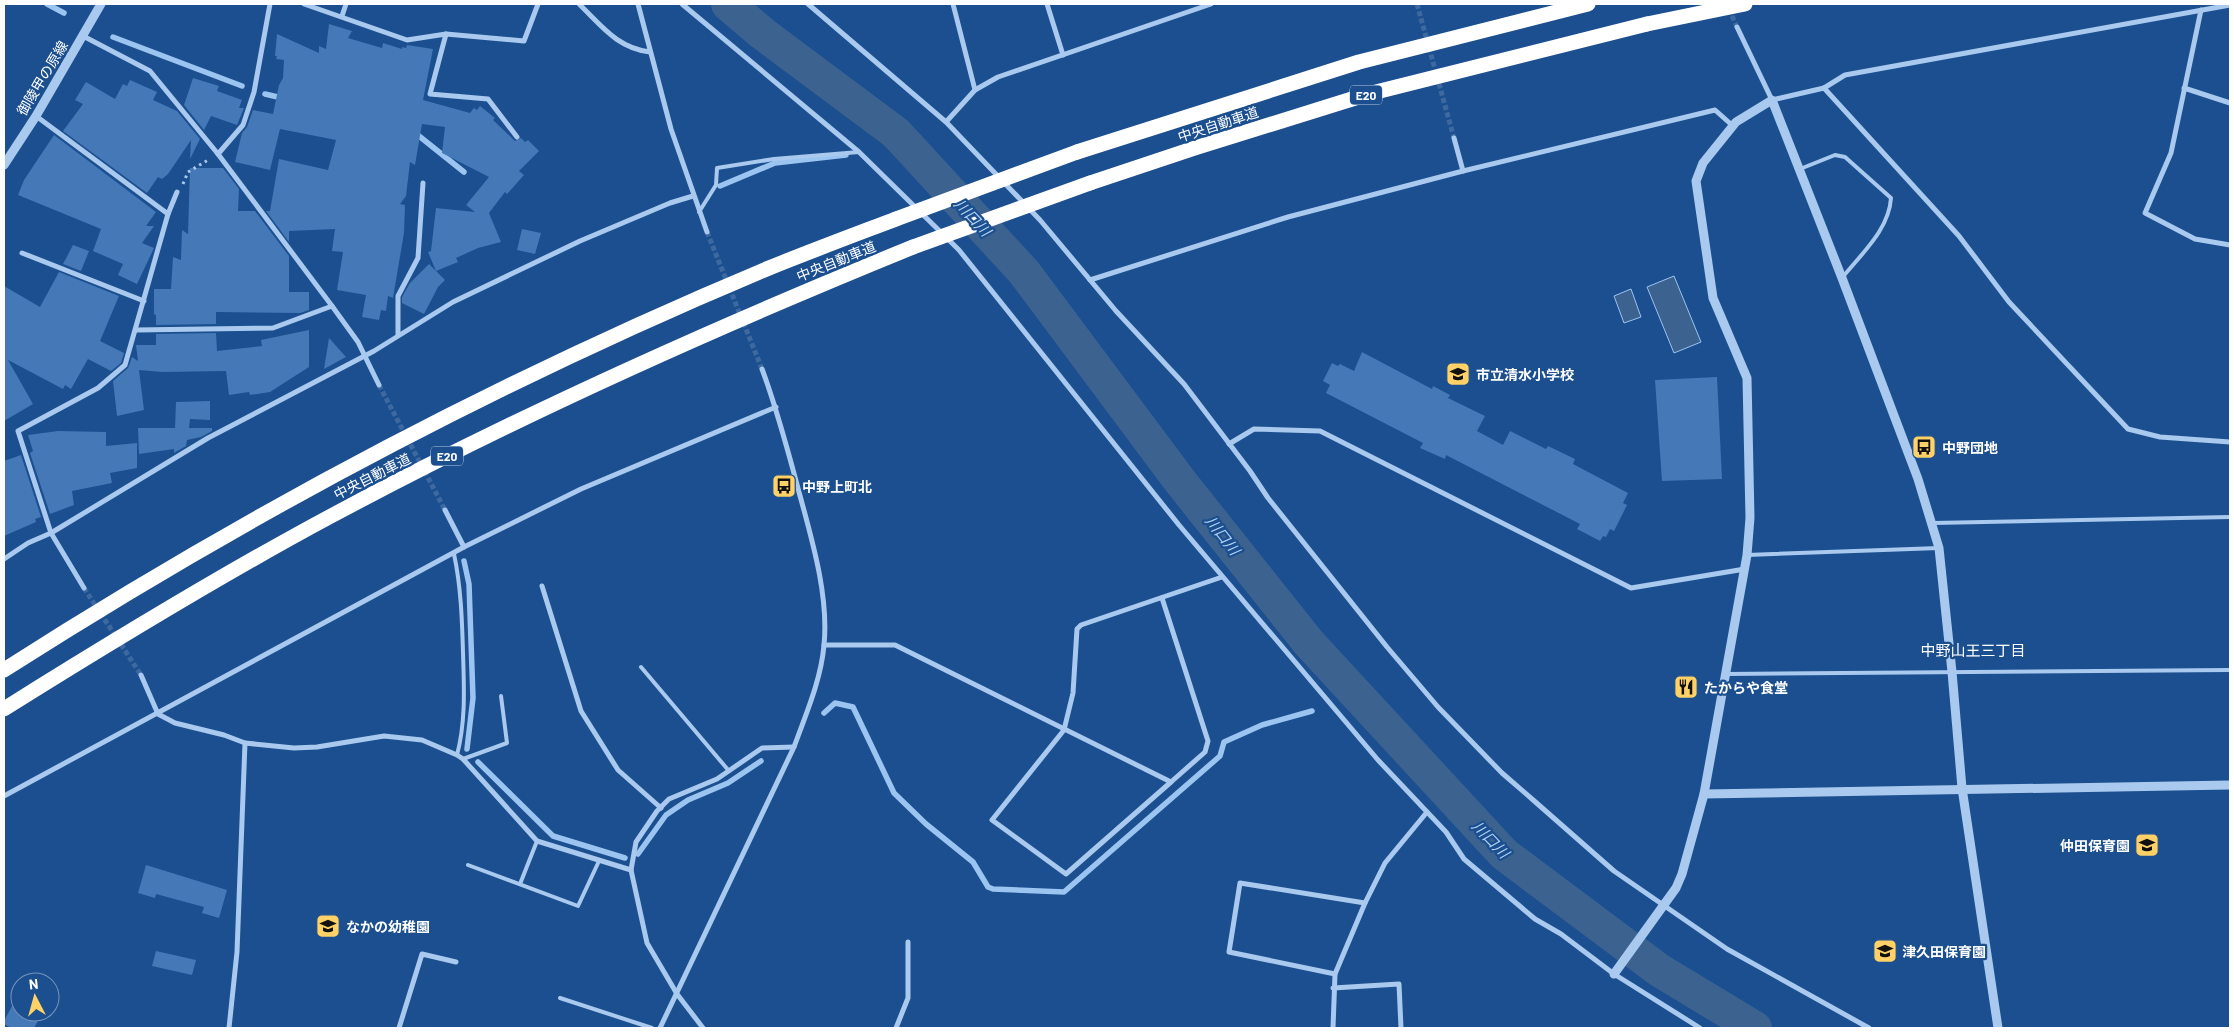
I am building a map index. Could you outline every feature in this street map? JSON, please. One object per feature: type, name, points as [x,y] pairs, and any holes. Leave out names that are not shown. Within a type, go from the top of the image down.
[{"type":"highway","name":"中央自動車道","points":[[4,670],[89,616],[197,552],[430,426],[548,368],[769,269],[896,219],[1077,152],[1359,62],[1588,4]]},
{"type":"highway","name":"中央自動車道","points":[[4,709],[214,581],[330,516],[447,456],[661,353],[785,299],[913,247],[1090,183],[1368,94],[1647,24],[1745,4]]},
{"type":"street","name":"御陵甲の原線","points":[[5,161],[36,116],[101,4]]},
{"type":"street","points":[[218,154],[243,125],[254,92],[270,4]]},
{"type":"street","points":[[304,4],[406,40],[446,34],[524,41],[538,4]]},
{"type":"street","points":[[342,16],[346,4]]},
{"type":"street","points":[[579,4],[622,44],[635,50],[650,52]]},
{"type":"street","points":[[638,4],[671,129],[693,196],[708,232]]},
{"type":"street","points":[[682,4],[859,152],[959,250],[1222,577],[1378,760],[1446,832],[1464,859],[1535,919],[1700,1028]]},
{"type":"street","points":[[808,4],[946,122],[1040,220],[1165,366],[1184,384],[1315,558],[1438,707],[1502,773],[1614,871],[1661,908],[1748,963],[1869,1028]]},
{"type":"street","points":[[952,4],[975,90]]},
{"type":"street","points":[[1046,4],[1063,55]]},
{"type":"street","points":[[946,122],[975,90],[1013,71],[1211,4]]},
{"type":"street","points":[[1616,971],[1676,888],[1682,874],[1704,794],[1746,568],[1750,518],[1747,378],[1713,298],[1696,181],[1703,163],[1733,126],[1772,100],[1824,88],[1845,75],[2229,6]]},
{"type":"street","points":[[2201,10],[2171,152],[2145,213],[2195,239],[2230,245]]},
{"type":"street","points":[[1737,27],[1772,100],[1842,278],[1932,523],[1939,548],[1962,788],[1998,1028]]},
{"type":"street","points":[[446,34],[430,94],[488,99],[517,137]]},
{"type":"street","points":[[83,36],[150,71],[218,154],[332,306],[365,356],[379,385]]},
{"type":"street","points":[[1824,88],[1959,236],[2009,302],[2128,428],[2160,437],[2230,442]]},
{"type":"street","points":[[2184,88],[2230,103]]},
{"type":"street","points":[[1090,280],[1288,217],[1463,171],[1715,110],[1733,126]]},
{"type":"street","points":[[36,116],[168,214]]},
{"type":"street","points":[[1454,138],[1463,171]]},
{"type":"street","points":[[398,335],[398,296],[418,258],[423,183]]},
{"type":"street","points":[[84,588],[50,533],[18,431],[98,388],[125,365],[168,214],[177,192]]},
{"type":"street","points":[[4,560],[28,543],[50,533],[208,438],[365,356],[453,302],[572,245],[670,203],[693,196]]},
{"type":"street","points":[[22,253],[144,301]]},
{"type":"street","points":[[136,330],[273,328],[332,306]]},
{"type":"street","points":[[660,1028],[794,747],[812,701],[824,645],[822,588],[809,527],[776,407],[762,369]]},
{"type":"street","points":[[4,796],[464,547],[581,489],[776,407]]},
{"type":"street","points":[[1229,444],[1254,429],[1320,431],[1476,508],[1631,588],[1746,568]]},
{"type":"street","points":[[445,510],[464,547]]},
{"type":"street","points":[[1162,598],[1208,741],[1205,752],[1066,874],[992,820],[1064,730],[1073,693],[1076,629],[1081,624],[1222,577]]},
{"type":"street","points":[[542,586],[580,711],[618,770],[661,808]]},
{"type":"street","points":[[824,645],[894,645],[1171,782]]},
{"type":"street","points":[[141,675],[158,714],[175,723],[224,735],[245,743],[294,748],[317,747],[384,736],[422,740],[463,759],[537,841],[631,870]]},
{"type":"street","points":[[229,1028],[237,952],[245,743]]},
{"type":"street","points":[[703,1028],[677,994],[647,943],[631,870],[636,842],[669,799],[718,779],[762,748],[794,747]]},
{"type":"street","points":[[1704,794],[1962,788],[2230,785]]},
{"type":"street","points":[[1333,1028],[1335,974],[1365,903],[1385,862],[1427,812]]},
{"type":"street","points":[[1335,974],[1229,952],[1240,884],[1365,903]]},
{"type":"street","points":[[896,1028],[908,998],[908,942]]},
{"type":"street","points":[[399,1028],[422,954],[456,962]]},
{"type":"street","points":[[1334,988],[1399,984],[1401,1028]]},
{"type":"lane","points":[[699,212],[716,185],[717,168],[774,159],[859,152]]},
{"type":"lane","points":[[1800,170],[1835,155],[1845,157],[1890,198],[1890,210],[1885,223],[1842,278]]},
{"type":"lane","points":[[1932,523],[2230,517]]},
{"type":"lane","points":[[1747,555],[1939,548]]},
{"type":"lane","points":[[454,554],[461,585],[465,700],[461,739],[457,755]]},
{"type":"lane","points":[[641,667],[729,771]]},
{"type":"lane","points":[[1726,674],[2230,670]]},
{"type":"lane","points":[[463,759],[506,743],[501,696]]},
{"type":"lane","points":[[520,884],[537,841]]},
{"type":"lane","points":[[468,865],[578,906],[599,861]]},
{"type":"lane","points":[[560,998],[652,1028]]},
{"type":"path","points":[[177,192],[181,190],[188,172],[218,154]]},
{"type":"water","points":[[1674,276],[1701,342],[1674,353],[1647,287]]},
{"type":"water","points":[[1631,289],[1641,317],[1624,323],[1614,296]]},
{"type":"building","points":[[329,24],[352,31],[348,38],[382,48],[383,43],[402,49],[402,47],[406,48],[407,45],[433,49],[423,100],[470,113],[474,108],[477,110],[480,106],[495,118],[493,120],[515,141],[521,138],[525,142],[528,140],[539,151],[519,171],[524,175],[507,194],[505,192],[489,213],[501,242],[478,248],[456,258],[458,262],[436,271],[428,252],[431,251],[436,208],[475,212],[466,205],[489,177],[442,153],[445,127],[422,124],[415,165],[410,162],[406,196],[400,204],[405,205],[404,233],[393,298],[388,296],[386,311],[381,310],[379,320],[362,317],[366,295],[337,290],[343,252],[332,251],[335,229],[289,231],[289,242],[266,211],[270,211],[279,159],[328,170],[336,140],[280,129],[270,170],[235,162],[242,133],[247,127],[253,110],[273,114],[279,85],[283,78],[284,60],[276,59],[277,56],[275,56],[277,34],[319,53],[319,46],[326,49]]},
{"type":"building","points":[[193,78],[219,86],[217,91],[242,100],[239,108],[244,108],[237,125],[211,116],[204,130],[184,105]]},
{"type":"building","points":[[130,80],[157,92],[153,100],[177,111],[200,139],[190,159],[191,140],[168,174],[162,179],[158,177],[147,193],[63,131],[83,104],[75,100],[86,82],[115,99],[123,84],[127,86]]},
{"type":"building","points":[[54,135],[156,212],[146,226],[154,226],[142,243],[154,248],[137,284],[118,275],[123,264],[93,251],[101,229],[18,195],[24,180]]},
{"type":"building","points":[[190,168],[223,168],[239,189],[238,211],[255,211],[289,256],[289,292],[309,292],[309,310],[300,313],[216,312],[216,324],[156,325],[154,289],[171,289],[173,257],[181,260],[182,230],[188,234]]},
{"type":"building","points":[[522,229],[541,233],[535,254],[517,250]]},
{"type":"building","points":[[73,245],[89,251],[81,271],[63,264]]},
{"type":"building","points":[[429,264],[445,280],[438,287],[424,314],[402,303],[402,297],[410,283]]},
{"type":"building","points":[[59,272],[119,296],[100,341],[124,353],[121,363],[111,371],[88,359],[71,389],[65,385],[63,389],[8,360],[33,404],[4,421],[4,286],[40,307]]},
{"type":"building","points":[[309,330],[309,367],[270,392],[250,395],[249,392],[229,395],[226,371],[162,372],[139,370],[144,410],[117,416],[113,381],[128,368],[132,357],[138,361],[136,345],[156,345],[156,334],[216,333],[217,351],[262,346],[261,340]]},
{"type":"building","points":[[329,338],[346,357],[324,369]]},
{"type":"building","points":[[1362,352],[1432,389],[1433,386],[1450,395],[1448,398],[1485,416],[1477,431],[1503,445],[1510,431],[1546,449],[1548,446],[1575,459],[1573,464],[1628,493],[1623,503],[1627,505],[1614,531],[1610,529],[1606,537],[1603,536],[1600,541],[1577,529],[1580,524],[1446,455],[1445,459],[1420,448],[1423,443],[1326,393],[1330,385],[1323,381],[1332,363],[1338,366],[1340,364],[1354,371]]},
{"type":"building","points":[[1717,377],[1722,479],[1662,481],[1655,380]]},
{"type":"building","points":[[210,401],[210,420],[190,419],[189,428],[212,428],[212,431],[201,437],[187,440],[186,446],[174,453],[174,449],[139,454],[138,428],[175,428],[176,402]]},
{"type":"building","points":[[58,431],[106,432],[106,446],[137,443],[137,468],[110,473],[112,483],[72,491],[74,505],[50,514],[30,453],[33,451],[28,435]]},
{"type":"building","points":[[21,455],[41,517],[35,519],[36,522],[4,536],[4,461]]},
{"type":"building","points":[[146,865],[227,890],[219,918],[202,913],[204,907],[156,894],[155,898],[138,893]]},
{"type":"building","points":[[156,951],[196,960],[192,975],[152,966]]},
{"type":"building","points":[[10,1010],[10,1022],[37,1022],[34,1028],[11,1028],[4,1024]]},
{"type":"waterway","points":[[47,4],[64,13]]},
{"type":"waterway","name":"川口川","points":[[728,4],[762,33],[896,133],[1024,272],[1180,481],[1309,643],[1504,854],[1659,970],[1755,1028]]},
{"type":"waterway","points":[[113,37],[242,86]]},
{"type":"waterway","points":[[265,94],[282,98]]},
{"type":"waterway","points":[[414,132],[464,172]]},
{"type":"waterway","points":[[720,186],[775,163],[846,155]]},
{"type":"waterway","points":[[464,561],[469,584],[473,698],[467,749]]},
{"type":"waterway","points":[[824,713],[835,703],[853,707],[894,793],[926,824],[973,862],[988,887],[993,889],[1064,892],[1220,756],[1224,742],[1262,725],[1312,711]]},
{"type":"waterway","points":[[638,854],[666,815],[688,800],[728,783],[761,761]]},
{"type":"waterway","points":[[478,762],[553,836],[625,858]]},
{"type":"tunnel","points":[[1417,4],[1454,138]]},
{"type":"tunnel","points":[[1729,9],[1737,27]]},
{"type":"tunnel","points":[[707,232],[762,369]]},
{"type":"tunnel","points":[[379,385],[445,510]]},
{"type":"tunnel","points":[[84,588],[141,675]]},
{"type":"place","name":"市立清水小学校","points":[[1458,374]]},
{"type":"place","name":"中野団地","points":[[1924,447]]},
{"type":"place","name":"中野上町北","points":[[784,486]]},
{"type":"place","name":"たからや食堂","points":[[1686,687]]},
{"type":"place","name":"仲田保育園","points":[[2147,845]]},
{"type":"place","name":"なかの幼稚園","points":[[328,926]]},
{"type":"place","name":"津久田保育園","points":[[1885,951]]},
{"type":"district","name":"中野山王三丁目","points":[[1973,650]]}]
